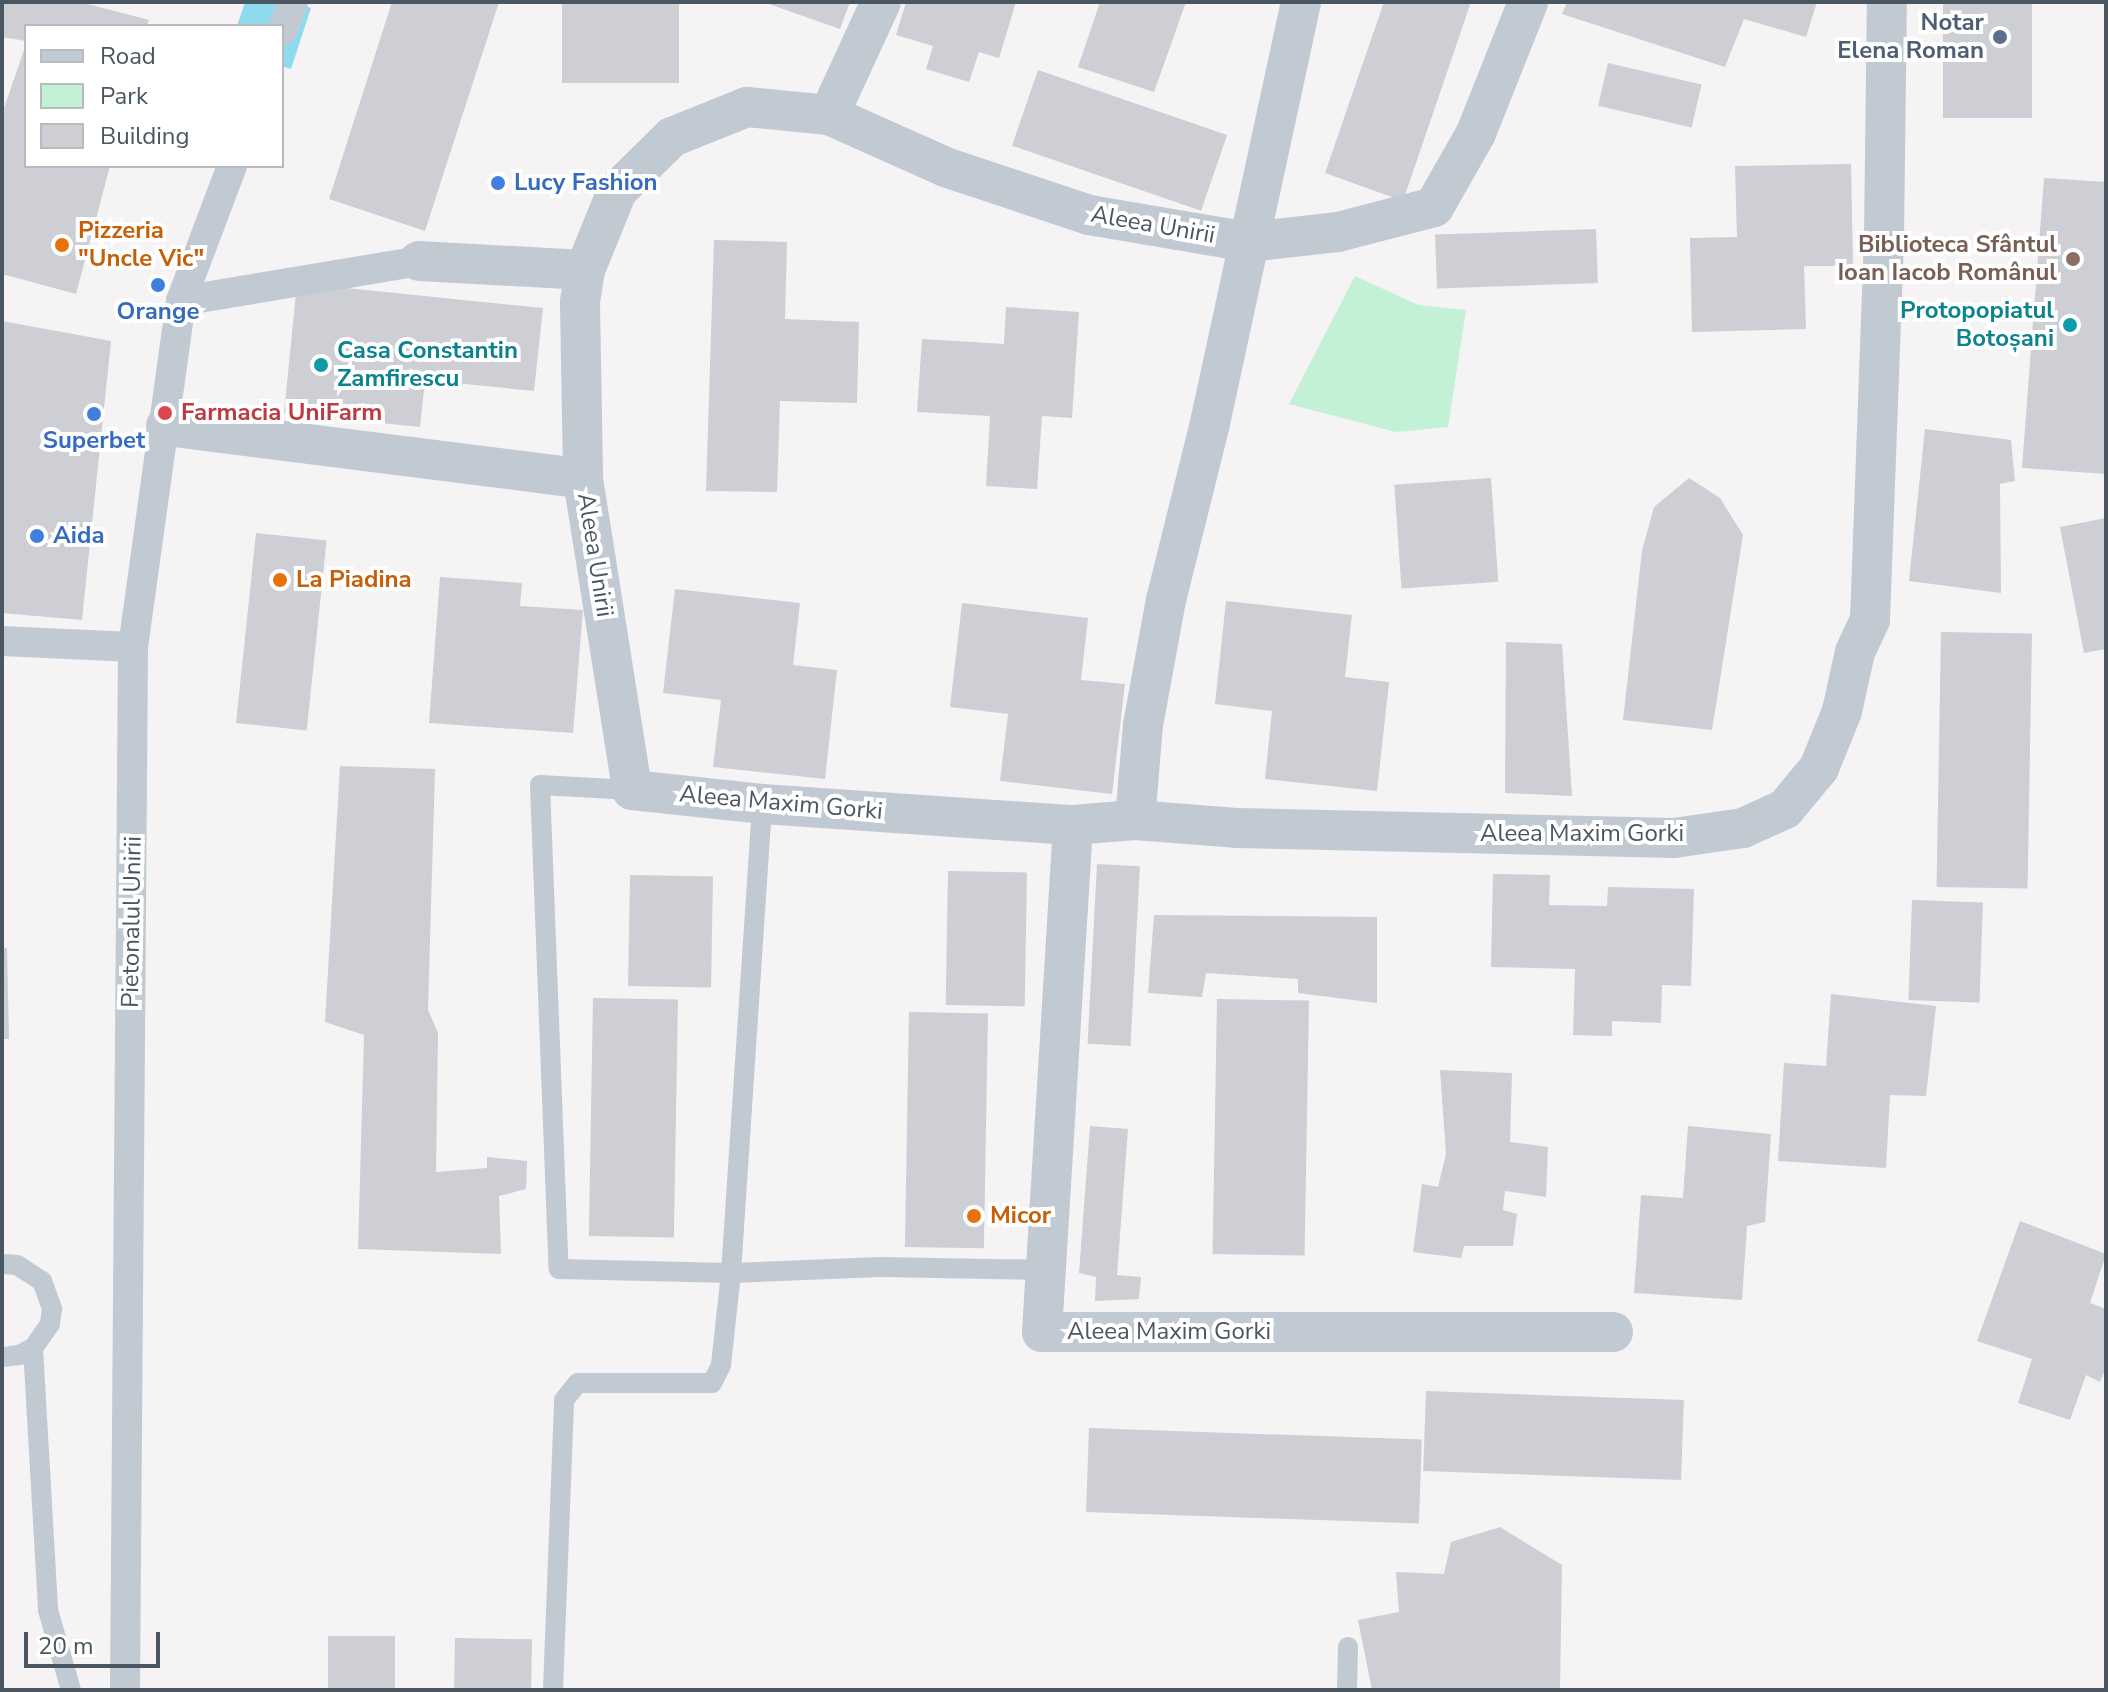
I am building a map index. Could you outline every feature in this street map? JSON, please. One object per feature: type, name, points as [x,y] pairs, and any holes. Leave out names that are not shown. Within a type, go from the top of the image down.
[{"type":"street","points":[[284,26],[293,2]]},
{"type":"street","points":[[829,115],[881,2]]},
{"type":"street","name":"Aleea Unirii","points":[[632,790],[583,479],[580,303],[585,270],[617,191],[672,137],[747,107],[829,115],[945,167],[1089,215],[1249,242],[1301,2]]},
{"type":"street","points":[[1135,820],[1143,725],[1166,600],[1249,242],[1338,232],[1434,207],[1476,133],[1528,2]]},
{"type":"street","name":"Aleea Maxim Gorki","points":[[632,790],[762,804],[1073,825],[1135,820],[1236,828],[1674,838],[1743,828],[1785,809],[1819,768],[1842,711],[1855,652],[1870,620],[1884,238],[1887,2]]},
{"type":"street","name":"Pietonalul Unirii","points":[[125,1690],[133,647],[181,301],[231,168]]},
{"type":"street","points":[[181,301],[419,261],[585,270]]},
{"type":"street","points":[[166,426],[583,479]]},
{"type":"street","points":[[2,641],[133,647]]},
{"type":"street","name":"Aleea Maxim Gorki","points":[[1073,825],[1042,1332],[1613,1332]]},
{"type":"lane","points":[[632,790],[540,785],[559,1269],[731,1273],[880,1267],[1048,1270]]},
{"type":"lane","points":[[553,1690],[564,1400],[578,1383],[712,1383],[721,1365],[731,1273],[762,804]]},
{"type":"lane","points":[[2,1264],[31,1271],[42,1281],[49,1294],[50,1324],[33,1348],[19,1355],[2,1357]]},
{"type":"lane","points":[[33,1348],[48,1610],[71,1690]]},
{"type":"lane","points":[[1347,1690],[1348,1647]]},
{"type":"green space","points":[[1355,276],[1418,305],[1466,310],[1448,427],[1396,432],[1289,404]]},
{"type":"water","points":[[245,2],[293,2],[311,8],[291,69],[284,67],[284,24],[238,24]]},
{"type":"building","points":[[2,2],[80,2],[149,20],[148,24],[24,24],[24,41],[2,37]]},
{"type":"building","points":[[392,2],[499,2],[425,231],[329,199]]},
{"type":"building","points":[[562,2],[679,2],[679,83],[562,83]]},
{"type":"building","points":[[763,2],[850,2],[840,29]]},
{"type":"building","points":[[906,2],[1016,2],[999,58],[979,52],[969,82],[926,69],[933,46],[896,35]]},
{"type":"building","points":[[1100,2],[1186,2],[1154,92],[1078,67]]},
{"type":"building","points":[[1384,2],[1471,2],[1403,201],[1325,173]]},
{"type":"building","points":[[1567,2],[1817,2],[1806,37],[1744,19],[1725,67],[1562,14]]},
{"type":"building","points":[[1943,2],[2032,2],[2032,118],[1943,118]]},
{"type":"building","points":[[24,50],[24,168],[109,168],[76,294],[2,274],[2,114]]},
{"type":"building","points":[[1608,63],[1702,85],[1692,127],[1598,106]]},
{"type":"building","points":[[1038,70],[1227,135],[1201,211],[1012,146]]},
{"type":"building","points":[[1851,164],[1853,266],[1804,266],[1806,329],[1692,332],[1690,238],[1737,237],[1735,166]]},
{"type":"building","name":"Protopopiatul Botoșani","points":[[2044,178],[2106,182],[2106,474],[2022,468]]},
{"type":"building","points":[[1596,229],[1598,283],[1437,289],[1435,235]]},
{"type":"building","points":[[714,240],[787,242],[785,319],[859,322],[857,403],[780,401],[777,492],[706,491]]},
{"type":"building","points":[[297,283],[543,308],[534,391],[425,380],[420,427],[284,413]]},
{"type":"building","points":[[1006,307],[1079,312],[1072,418],[1042,416],[1037,489],[986,486],[990,416],[917,412],[922,339],[1004,344]]},
{"type":"building","points":[[2,321],[111,341],[82,620],[2,613]]},
{"type":"building","points":[[1925,429],[2011,440],[2015,481],[2000,484],[2001,593],[1909,581]]},
{"type":"building","points":[[1491,478],[1498,582],[1401,589],[1394,485]]},
{"type":"building","points":[[1689,478],[1720,498],[1743,535],[1712,730],[1623,720],[1642,551],[1654,507]]},
{"type":"building","points":[[2106,518],[2106,649],[2084,653],[2060,527]]},
{"type":"building","points":[[256,533],[327,540],[307,730],[236,723]]},
{"type":"building","points":[[440,577],[522,583],[520,606],[583,610],[573,733],[429,723]]},
{"type":"building","points":[[675,589],[800,603],[793,665],[837,670],[825,779],[713,767],[721,700],[663,693]]},
{"type":"building","points":[[1226,601],[1352,615],[1345,677],[1389,682],[1377,791],[1265,779],[1272,711],[1215,704]]},
{"type":"building","points":[[962,603],[1088,618],[1081,680],[1125,684],[1112,794],[1000,781],[1008,714],[950,707]]},
{"type":"building","points":[[1941,632],[2032,634],[2028,889],[1937,887]]},
{"type":"building","points":[[1506,642],[1562,644],[1572,796],[1505,793]]},
{"type":"building","points":[[340,766],[435,769],[428,1010],[438,1033],[436,1172],[487,1168],[487,1157],[527,1161],[526,1189],[499,1196],[501,1254],[358,1249],[364,1035],[325,1022]]},
{"type":"building","points":[[1097,864],[1140,866],[1131,1046],[1088,1044]]},
{"type":"building","points":[[948,871],[1027,872],[1025,1006],[946,1005]]},
{"type":"building","points":[[1493,874],[1550,875],[1549,905],[1607,906],[1608,887],[1694,889],[1691,986],[1662,985],[1661,1023],[1612,1021],[1612,1036],[1573,1035],[1575,969],[1491,967]]},
{"type":"building","points":[[630,875],[713,876],[711,987],[628,986]]},
{"type":"building","points":[[1912,900],[1983,902],[1979,1002],[1909,1000]]},
{"type":"building","points":[[1154,915],[1377,917],[1377,1003],[1298,993],[1298,979],[1206,973],[1202,997],[1148,993]]},
{"type":"building","points":[[2,948],[7,948],[9,1039],[2,1039]]},
{"type":"building","points":[[1831,994],[1936,1006],[1926,1096],[1890,1095],[1886,1168],[1778,1161],[1784,1063],[1826,1066]]},
{"type":"building","points":[[593,998],[678,999],[674,1237],[589,1236]]},
{"type":"building","points":[[1217,999],[1309,1001],[1305,1256],[1213,1254]]},
{"type":"building","points":[[909,1012],[988,1013],[984,1248],[905,1247]]},
{"type":"building","points":[[1440,1070],[1512,1073],[1510,1142],[1548,1147],[1546,1197],[1505,1191],[1503,1210],[1517,1214],[1513,1246],[1464,1246],[1461,1258],[1413,1252],[1422,1184],[1438,1187],[1446,1154]]},
{"type":"building","points":[[1090,1126],[1128,1129],[1117,1275],[1141,1277],[1139,1299],[1095,1301],[1096,1277],[1079,1273]]},
{"type":"building","points":[[1688,1126],[1771,1134],[1765,1222],[1747,1226],[1742,1300],[1634,1293],[1641,1195],[1683,1198]]},
{"type":"building","points":[[2020,1221],[2106,1254],[2090,1303],[2106,1309],[2106,1367],[2100,1382],[2086,1375],[2070,1420],[2018,1403],[2032,1359],[1977,1341]]},
{"type":"building","points":[[1426,1391],[1684,1400],[1681,1480],[1423,1471]]},
{"type":"building","points":[[1089,1428],[1422,1440],[1419,1524],[1086,1512]]},
{"type":"building","points":[[1500,1527],[1562,1565],[1560,1690],[1372,1690],[1358,1620],[1399,1612],[1396,1572],[1444,1574],[1451,1542]]},
{"type":"building","points":[[328,1636],[395,1636],[395,1690],[328,1690]]},
{"type":"building","points":[[455,1638],[532,1639],[531,1690],[454,1690]]},
{"type":"place","name":"Notar Elena Roman","points":[[2000,37]]},
{"type":"place","name":"Lucy Fashion","points":[[498,183]]},
{"type":"place","name":"Pizzeria \"Uncle Vic\"","points":[[62,245]]},
{"type":"place","name":"Biblioteca Sfântul Ioan Iacob Românul","points":[[2073,259]]},
{"type":"place","name":"Orange","points":[[158,285]]},
{"type":"place","name":"Protopopiatul Botoșani","points":[[2070,325]]},
{"type":"place","name":"Casa Constantin Zamfirescu","points":[[321,365]]},
{"type":"place","name":"Farmacia UniFarm","points":[[165,413]]},
{"type":"place","name":"Superbet","points":[[94,414]]},
{"type":"place","name":"Aida","points":[[37,536]]},
{"type":"place","name":"La Piadina","points":[[280,580]]},
{"type":"place","name":"Micor","points":[[974,1216]]}]
